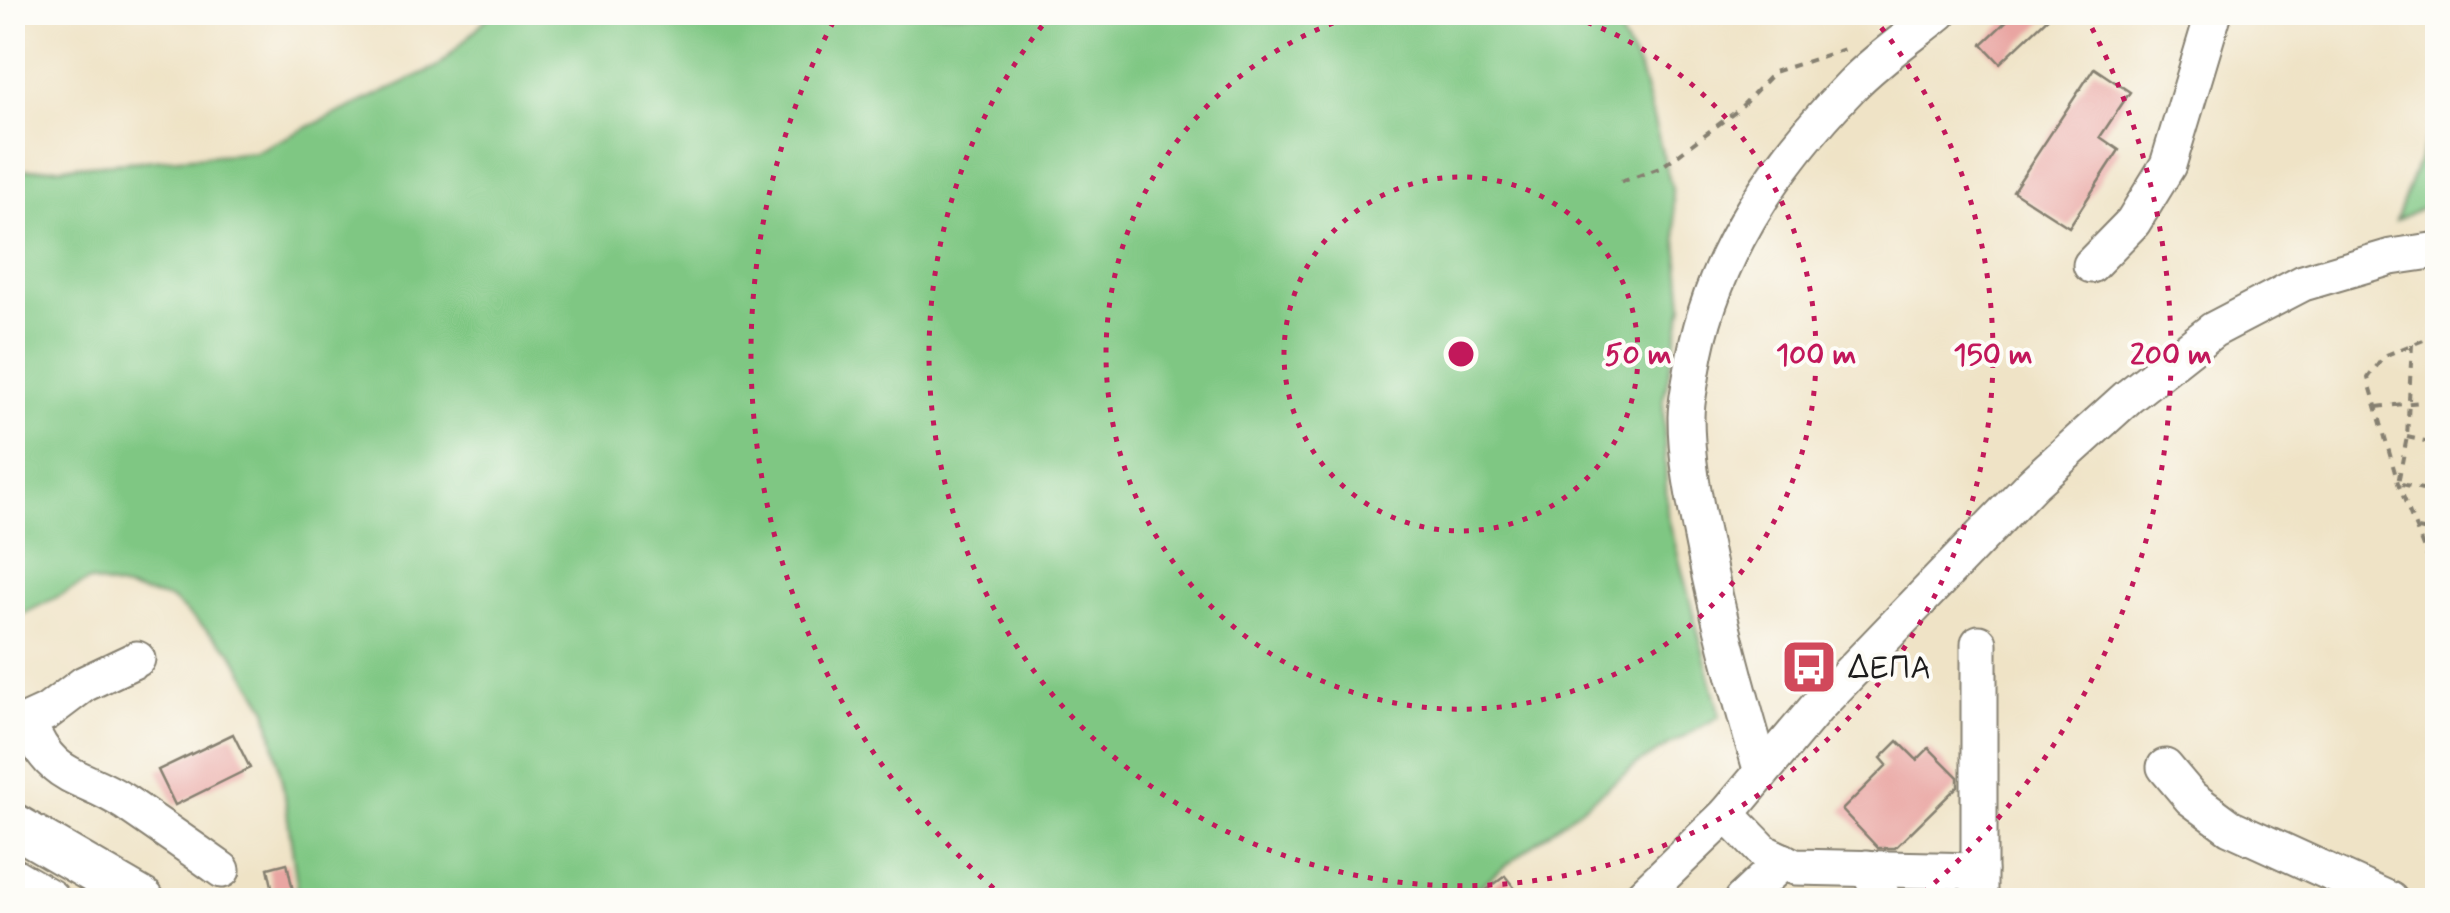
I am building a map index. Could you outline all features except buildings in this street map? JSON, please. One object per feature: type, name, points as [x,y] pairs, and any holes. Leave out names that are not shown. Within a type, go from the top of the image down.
[{"type":"main road","points":[[12,824],[143,900]]},
{"type":"main road","points":[[12,879],[48,900]]},
{"type":"street","points":[[1762,772],[1724,645],[1689,475],[1686,413],[1695,352],[1709,297],[1767,188],[1854,82],[1940,12]]},
{"type":"street","points":[[2091,265],[2133,222],[2168,165],[2214,12]]},
{"type":"street","points":[[1638,900],[1727,814],[1817,707],[2032,483],[2128,397],[2213,330],[2303,283],[2391,258],[2438,250]]},
{"type":"street","points":[[1727,814],[1765,853],[1795,866],[1867,868],[1979,886],[1980,643]]},
{"type":"street","points":[[138,660],[84,684],[48,712],[20,725],[68,776],[120,800],[222,870]]},
{"type":"street","points":[[2166,766],[2190,798],[2230,827],[2390,900]]},
{"type":"street","points":[[1742,900],[1783,861]]},
{"type":"street","points":[[1867,868],[1884,900]]},
{"type":"path","points":[[1620,182],[1660,168],[1738,110],[1774,72],[1850,47]]},
{"type":"path","points":[[2437,581],[2398,483],[2368,378],[2384,356],[2438,334]]},
{"type":"path","points":[[2398,483],[2407,437],[2412,344]]},
{"type":"path","points":[[2376,407],[2438,400]]},
{"type":"path","points":[[2407,437],[2438,444]]},
{"type":"path","points":[[2398,483],[2438,493]]},
{"type":"path","points":[[2415,528],[2438,534]]},
{"type":"green space","points":[[492,13],[1608,13],[1640,70],[1672,189],[1683,305],[1663,401],[1667,513],[1720,716],[1640,762],[1462,900],[299,900],[285,797],[267,709],[231,651],[171,599],[89,581],[13,619],[13,171],[255,152],[439,66]]},
{"type":"green space","points":[[2437,111],[2437,204],[2429,204],[2396,221]]},
{"type":"place","name":"ΔΕΠΑ","points":[[1809,667]]}]
